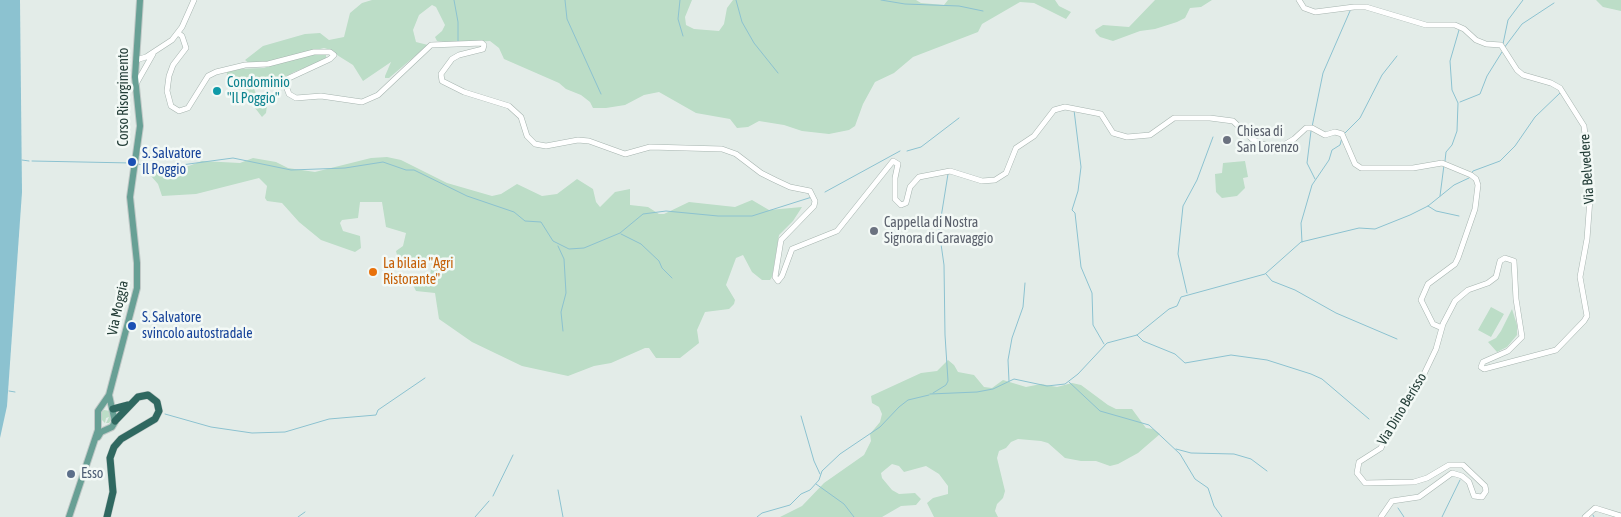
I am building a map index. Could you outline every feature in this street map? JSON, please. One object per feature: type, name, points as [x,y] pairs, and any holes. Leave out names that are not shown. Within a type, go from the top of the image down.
[{"type":"highway","points":[[107,517],[113,492],[110,458],[114,447],[124,437],[152,422],[159,411],[156,400],[148,395],[138,397],[128,405],[115,421]]},
{"type":"highway","points":[[112,409],[128,405]]},
{"type":"main road","name":"Corso Risorgimento","points":[[134,164],[140,126],[135,85],[140,0]]},
{"type":"main road","name":"Via Moggia","points":[[69,517],[99,423],[97,412],[109,395],[137,288],[137,263],[130,197],[134,164]]},
{"type":"main road","name":"Via Moggia","points":[[92,449],[101,432],[113,426],[115,421],[109,395]]},
{"type":"main road","points":[[102,406],[112,409]]},
{"type":"main road","points":[[99,423],[107,428]]},
{"type":"street","points":[[136,63],[155,52],[178,33],[191,10],[194,0]]},
{"type":"street","name":"Via Belvedere","points":[[1299,0],[1304,8],[1315,12],[1354,6],[1366,7],[1426,25],[1455,25],[1464,29],[1476,40],[1486,44],[1501,45],[1517,70],[1523,75],[1551,83],[1560,88],[1584,126],[1589,166],[1591,198],[1580,277],[1587,316],[1584,322],[1556,350],[1484,369],[1481,365],[1483,362],[1508,351],[1522,337],[1516,299],[1514,261],[1505,258]]},
{"type":"street","points":[[178,33],[182,36],[186,48],[173,65],[168,76],[167,91],[171,106],[179,111],[188,108],[208,76],[216,72],[268,64],[314,52],[330,52],[334,55],[330,59],[289,78],[286,86],[289,94],[296,98],[321,96],[362,102],[378,94],[431,46],[483,44],[483,49],[459,55],[452,59],[441,74],[441,79],[464,92],[509,106],[520,117],[527,136],[535,144],[546,146],[571,140],[584,140],[625,154],[650,146],[722,149],[736,154],[761,173],[782,183],[810,191],[815,201],[814,206],[781,240],[775,277],[778,281],[782,276],[792,249],[837,231],[893,161],[898,164],[895,178],[895,199],[899,204],[903,205],[908,201],[910,187],[919,177],[929,177],[946,171],[982,181],[999,178],[1008,170],[1016,148],[1034,136],[1050,114],[1059,108],[1101,114],[1106,118],[1110,130],[1116,135],[1135,137],[1150,135],[1174,118],[1210,118],[1232,121],[1252,139],[1262,144],[1279,148],[1294,139],[1306,128],[1312,128],[1325,135],[1336,132],[1342,134],[1355,164],[1362,168],[1413,168],[1442,163],[1476,179],[1478,185],[1475,209],[1458,258],[1455,264],[1428,284],[1420,300],[1433,324],[1442,328]]},
{"type":"street","points":[[135,85],[155,52]]},
{"type":"street","points":[[136,63],[145,67]]},
{"type":"street","name":"Via Dino Berisso","points":[[1381,517],[1392,501],[1419,497],[1428,493],[1440,480],[1452,473],[1462,476],[1469,482],[1474,496],[1482,497],[1486,491],[1486,486],[1463,465],[1449,466],[1427,478],[1414,482],[1365,483],[1357,474],[1359,462],[1381,448],[1394,418],[1424,374],[1436,349],[1449,309],[1468,290],[1488,283],[1496,277],[1500,261],[1505,258]]},
{"type":"street","points":[[1585,517],[1595,508],[1621,516]]},
{"type":"green space","points":[[372,0],[692,0],[685,17],[686,25],[694,29],[719,31],[724,24],[727,8],[733,0],[916,0],[921,3],[944,5],[948,0],[1055,0],[1059,6],[1071,12],[1066,19],[1034,3],[1020,2],[982,24],[978,32],[913,57],[894,73],[875,82],[863,104],[855,126],[849,130],[829,134],[802,131],[784,125],[759,121],[748,127],[737,128],[730,119],[696,113],[659,92],[644,95],[625,105],[593,108],[590,102],[581,95],[566,89],[559,83],[504,59],[499,48],[490,41],[457,43],[437,41],[435,37],[442,31],[445,25],[436,7],[432,5],[419,15],[413,30],[416,42],[428,45],[389,78],[385,78],[385,76],[391,62],[363,81],[353,65],[334,51],[324,48],[269,62],[250,64],[245,60],[263,46],[305,34],[320,33],[329,40],[344,37],[350,13],[362,3]]},
{"type":"green space","points":[[1155,0],[1212,0],[1201,7],[1190,8],[1185,18],[1177,22],[1155,29],[1140,31],[1113,41],[1100,37],[1096,33],[1095,30],[1103,25],[1129,27]]},
{"type":"green space","points":[[1596,0],[1621,0],[1621,11],[1603,7]]},
{"type":"green space","points":[[326,54],[326,59],[294,72],[276,82],[253,86],[256,94],[268,99],[266,113],[262,117],[238,86],[227,77],[227,71],[264,68],[283,61],[310,55]]},
{"type":"green space","points":[[387,157],[401,160],[447,183],[492,196],[501,194],[517,184],[542,196],[557,194],[577,179],[593,189],[596,202],[600,207],[615,192],[630,189],[630,205],[648,207],[659,214],[664,214],[689,202],[735,207],[752,200],[769,210],[802,207],[793,221],[779,235],[770,280],[762,280],[752,272],[743,255],[736,258],[726,285],[735,300],[734,304],[729,309],[705,312],[697,330],[699,343],[680,358],[656,358],[649,348],[645,348],[611,363],[594,366],[568,376],[522,366],[472,342],[439,319],[435,293],[416,291],[411,281],[430,277],[432,259],[407,259],[397,255],[396,251],[403,246],[406,233],[386,227],[382,202],[360,202],[358,218],[342,220],[340,223],[343,231],[360,236],[361,248],[355,252],[321,240],[299,222],[282,203],[267,201],[265,198],[267,186],[259,178],[196,194],[162,196],[158,184],[151,176],[154,172],[178,170],[202,161],[240,163],[253,158],[276,162],[288,168],[315,172],[371,158]]},
{"type":"green space","points":[[1245,161],[1248,177],[1243,178],[1245,188],[1237,196],[1222,198],[1216,192],[1215,174],[1222,173],[1223,163]]},
{"type":"green space","points":[[1491,307],[1504,314],[1491,337],[1478,330]]},
{"type":"green space","points":[[1512,309],[1517,325],[1517,335],[1507,347],[1497,352],[1488,342],[1496,338]]},
{"type":"green space","points":[[948,360],[958,372],[974,375],[984,387],[992,388],[1003,380],[1026,387],[1041,384],[1057,387],[1072,383],[1081,385],[1116,409],[1132,409],[1146,428],[1153,429],[1160,434],[1138,453],[1118,464],[1110,466],[1096,461],[1065,458],[1048,443],[1041,441],[1018,439],[1011,442],[1006,448],[999,451],[997,458],[1005,491],[995,511],[998,517],[934,517],[927,503],[933,498],[948,494],[948,486],[939,474],[926,466],[904,472],[899,466],[892,464],[881,473],[882,478],[892,490],[899,494],[915,493],[921,499],[916,505],[901,506],[882,517],[780,517],[802,506],[824,483],[864,455],[871,441],[870,434],[880,422],[882,414],[879,407],[872,403],[871,396],[921,373],[937,371]]},
{"type":"green space","points":[[104,410],[110,411],[112,418],[109,423],[106,423],[109,417],[106,418],[105,423],[102,420],[101,412]]},
{"type":"water","points":[[0,0],[20,0],[22,192],[7,406],[0,438]]},
{"type":"waterway","points":[[454,0],[458,22],[458,41]]},
{"type":"waterway","points":[[565,0],[567,19],[601,94]]},
{"type":"waterway","points":[[680,0],[678,19],[683,36]]},
{"type":"waterway","points":[[736,0],[742,22],[754,43],[778,73]]},
{"type":"waterway","points":[[881,0],[905,4],[959,6],[983,11]]},
{"type":"waterway","points":[[1503,44],[1508,20],[1523,0]]},
{"type":"waterway","points":[[1504,48],[1522,24],[1554,3]]},
{"type":"waterway","points":[[1312,127],[1323,73],[1350,11]]},
{"type":"waterway","points":[[1445,161],[1446,152],[1452,145],[1457,131],[1458,103],[1452,90],[1450,61],[1459,30]]},
{"type":"waterway","points":[[1460,102],[1480,94],[1487,76],[1502,52]]},
{"type":"waterway","points":[[1344,134],[1360,118],[1382,75],[1397,56]]},
{"type":"waterway","points":[[1471,174],[1473,171],[1500,161],[1515,146],[1535,117],[1560,93]]},
{"type":"waterway","points":[[1074,110],[1081,167],[1078,191],[1072,210],[1075,213],[1081,267],[1092,293],[1093,325],[1104,344]]},
{"type":"waterway","points":[[907,151],[921,147],[959,118]]},
{"type":"waterway","points":[[1311,131],[1307,163],[1315,179]]},
{"type":"waterway","points":[[1187,293],[1178,254],[1183,206],[1197,180],[1213,137]]},
{"type":"waterway","points":[[1302,242],[1301,223],[1312,185],[1329,160],[1332,150],[1340,145],[1342,138]]},
{"type":"waterway","points":[[825,192],[900,151]]},
{"type":"waterway","points":[[138,164],[159,168],[233,158],[291,170],[345,168],[383,162],[406,170],[414,170],[467,196],[514,212],[525,221],[541,222],[553,241],[569,249],[584,248],[620,233],[643,214],[666,211],[718,216],[752,216],[812,197]]},
{"type":"waterway","points":[[22,160],[29,161]]},
{"type":"waterway","points":[[32,161],[131,163]]},
{"type":"waterway","points":[[1440,196],[1444,165]]},
{"type":"waterway","points":[[933,393],[946,385],[948,381],[944,265],[939,230],[948,174]]},
{"type":"waterway","points":[[930,394],[977,392],[993,389],[1014,379],[1047,386],[1065,384],[1078,374],[1107,343],[1137,335],[1169,309],[1177,306],[1181,297],[1265,274],[1301,242],[1359,228],[1375,229],[1410,215],[1428,206],[1454,185],[1469,178]]},
{"type":"waterway","points":[[1428,206],[1436,211],[1459,216]]},
{"type":"waterway","points":[[621,234],[641,244],[659,261],[662,268],[672,278]]},
{"type":"waterway","points":[[558,246],[564,259],[566,293],[561,312],[563,331]]},
{"type":"waterway","points":[[1266,274],[1272,281],[1295,290],[1336,313],[1397,339]]},
{"type":"waterway","points":[[1009,381],[1008,360],[1012,338],[1023,307],[1025,283]]},
{"type":"waterway","points":[[1137,335],[1143,341],[1175,354],[1185,363],[1231,355],[1267,360],[1311,374],[1322,379],[1369,419]]},
{"type":"waterway","points":[[165,414],[211,427],[252,433],[285,432],[329,419],[376,415],[378,410],[425,378]]},
{"type":"waterway","points":[[1069,382],[1100,411],[1149,425],[1180,454],[1195,479],[1208,488],[1214,506],[1222,517]]},
{"type":"waterway","points":[[9,391],[15,392]]},
{"type":"waterway","points":[[757,517],[762,513],[790,505],[801,494],[810,490],[819,480],[822,471],[840,454],[880,427],[899,407],[908,400],[929,395]]},
{"type":"waterway","points":[[801,416],[814,461],[820,474]]},
{"type":"waterway","points":[[1176,449],[1191,453],[1234,454],[1251,459],[1267,471]]},
{"type":"waterway","points":[[493,496],[513,455]]},
{"type":"waterway","points":[[1442,517],[1460,480]]},
{"type":"waterway","points":[[816,484],[844,504],[854,517]]},
{"type":"waterway","points":[[558,490],[563,517]]},
{"type":"waterway","points":[[475,517],[489,501]]},
{"type":"waterway","points":[[1398,508],[1404,517]]},
{"type":"waterway","points":[[298,517],[305,512]]},
{"type":"place","name":"Condominio \"Il Poggio\"","points":[[217,91]]},
{"type":"place","name":"Chiesa di San Lorenzo","points":[[1227,140]]},
{"type":"place","name":"S. Salvatore Il Poggio","points":[[132,162]]},
{"type":"place","name":"Cappella di Nostra Signora di Caravaggio","points":[[874,231]]},
{"type":"place","name":"La bilaia \"Agri Ristorante\"","points":[[373,272]]},
{"type":"place","name":"S. Salvatore svincolo autostradale","points":[[132,326]]},
{"type":"place","name":"Esso","points":[[71,474]]}]
